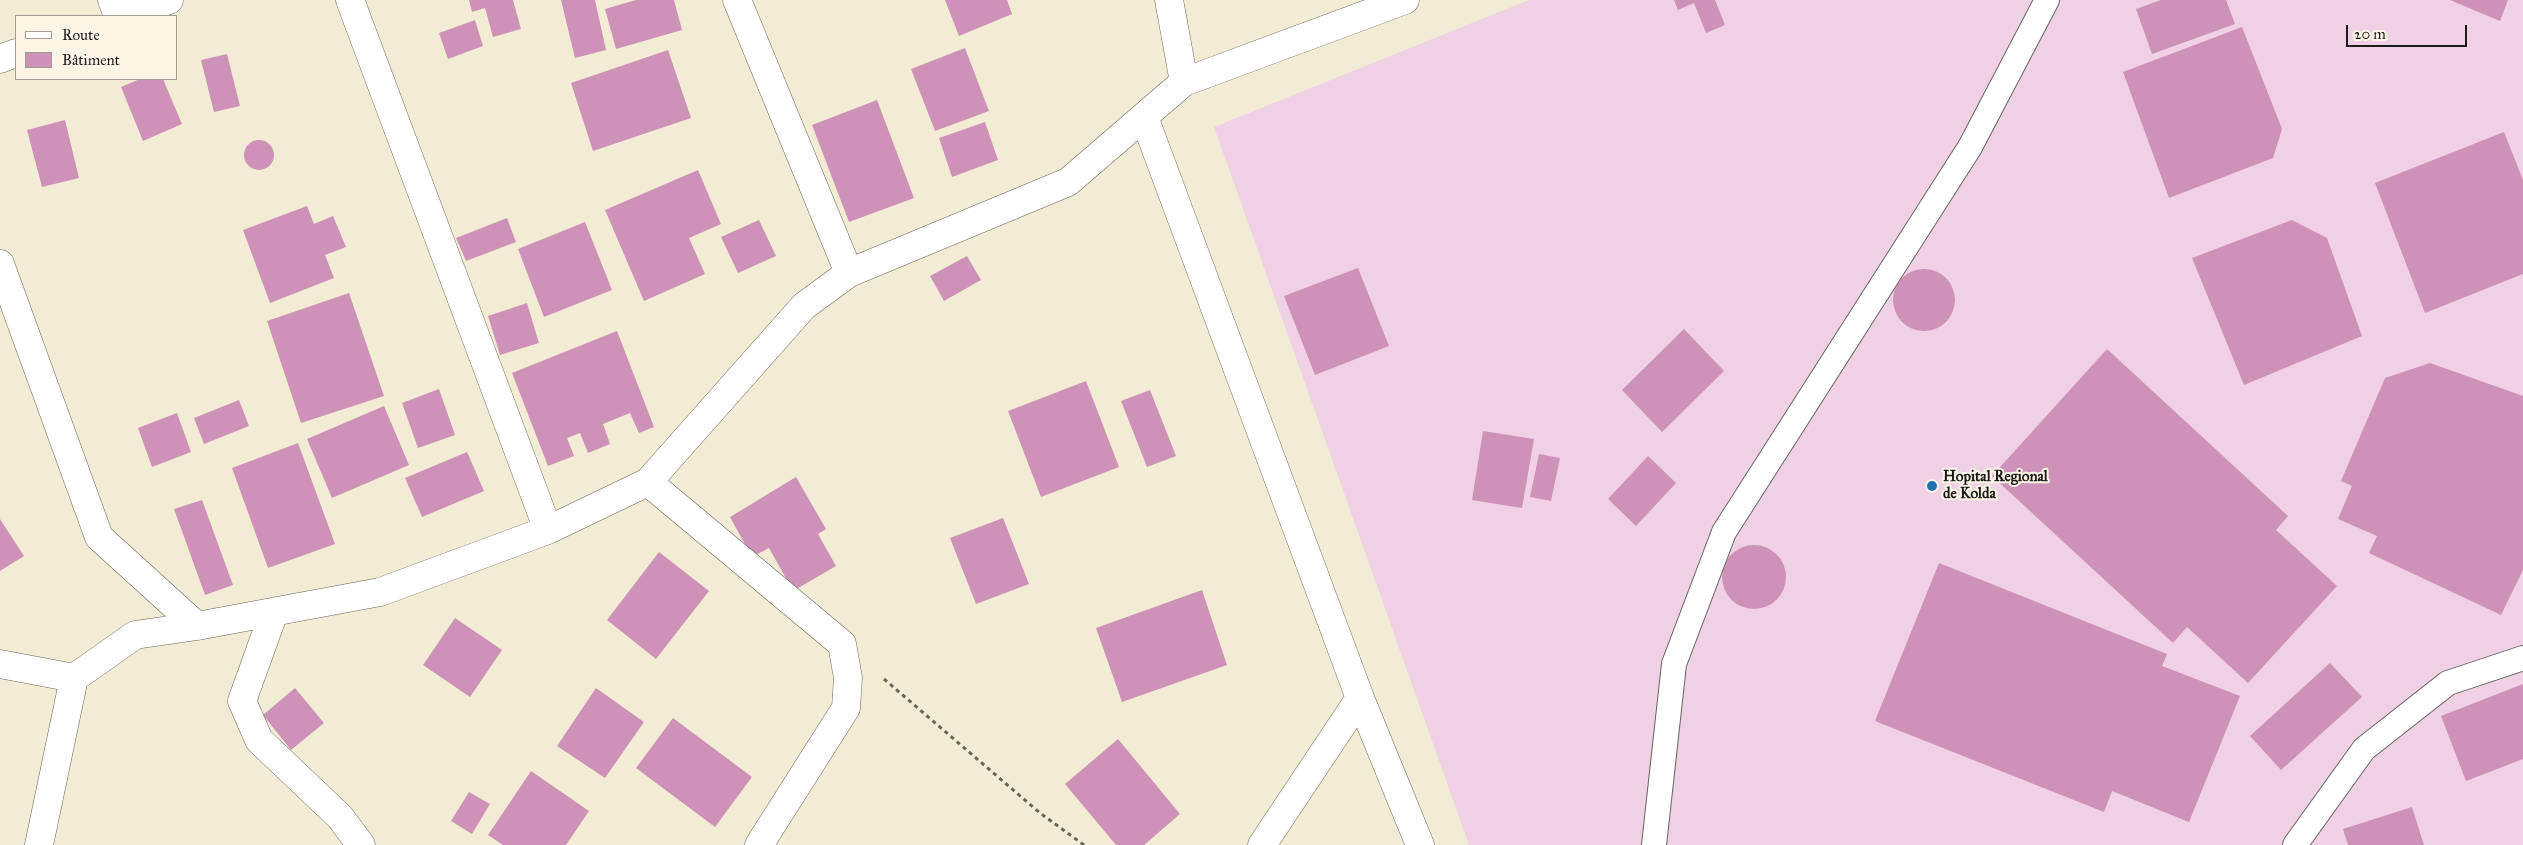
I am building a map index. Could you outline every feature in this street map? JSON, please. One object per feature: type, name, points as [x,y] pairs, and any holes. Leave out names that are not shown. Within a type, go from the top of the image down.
[{"type":"street","points":[[112,0],[119,15]]},
{"type":"street","points":[[122,15],[169,0]]},
{"type":"street","points":[[350,0],[548,530]]},
{"type":"street","points":[[737,0],[849,273]]},
{"type":"street","points":[[1169,0],[1184,82]]},
{"type":"street","points":[[39,845],[74,678],[135,634],[197,626],[380,592],[548,530],[648,482],[804,306],[849,273],[1068,182],[1184,82],[1405,0]]},
{"type":"street","points":[[0,59],[15,53]]},
{"type":"street","points":[[1144,117],[1360,698],[1420,845]]},
{"type":"street","points":[[0,264],[99,537],[197,626]]},
{"type":"street","points":[[648,482],[842,644],[848,678],[846,708],[759,845]]},
{"type":"street","points":[[274,612],[242,701],[259,740],[340,817],[361,845]]},
{"type":"street","points":[[0,664],[74,678]]},
{"type":"street","points":[[1262,845],[1360,698]]},
{"type":"lane","points":[[1654,845],[1674,664],[1724,532],[1970,147],[2047,0]]},
{"type":"lane","points":[[2295,845],[2364,749],[2448,683],[2523,658]]},
{"type":"path","points":[[842,644],[1040,813],[1084,845]]},
{"type":"shaded area","name":"Hopital Regional de Kolda","points":[[1529,0],[2523,0],[2523,845],[1469,845],[1214,127]]},
{"type":"building","points":[[469,0],[513,0],[521,29],[493,37],[485,8],[472,12]]},
{"type":"building","points":[[561,0],[595,0],[606,50],[575,58]]},
{"type":"building","points":[[636,0],[674,0],[682,30],[616,49],[605,9]]},
{"type":"building","points":[[945,0],[1007,0],[1012,14],[959,36]]},
{"type":"building","points":[[1674,0],[1715,0],[1725,25],[1706,33],[1694,3],[1678,10]]},
{"type":"building","points":[[2161,0],[2226,0],[2235,24],[2152,54],[2136,9]]},
{"type":"building","points":[[2450,0],[2508,0],[2500,21]]},
{"type":"building","points":[[475,20],[483,46],[448,59],[439,33]]},
{"type":"building","points":[[2242,27],[2282,129],[2273,158],[2169,198],[2123,72]]},
{"type":"building","points":[[965,48],[989,111],[935,131],[911,69]]},
{"type":"building","points":[[668,50],[691,118],[593,151],[571,83]]},
{"type":"building","points":[[227,54],[240,106],[214,112],[201,60]]},
{"type":"building","points":[[138,80],[163,80],[182,124],[143,141],[121,87]]},
{"type":"building","points":[[877,100],[914,198],[849,222],[812,125]]},
{"type":"building","points":[[65,120],[79,178],[42,187],[27,130]]},
{"type":"building","points":[[985,122],[998,160],[952,177],[939,138]]},
{"type":"building","points":[[2504,132],[2523,180],[2523,274],[2425,313],[2375,183]]},
{"type":"building","points":[[259,140],[270,144],[274,155],[270,166],[259,170],[248,166],[244,155],[248,144]]},
{"type":"building","points":[[698,170],[721,224],[689,238],[705,274],[644,301],[605,210]]},
{"type":"building","points":[[307,206],[314,224],[333,216],[346,247],[325,255],[334,278],[270,303],[243,230]]},
{"type":"building","points":[[507,218],[516,242],[466,261],[456,238]]},
{"type":"building","points":[[759,220],[776,256],[738,273],[721,237]]},
{"type":"building","points":[[2292,220],[2327,238],[2362,336],[2244,385],[2192,258]]},
{"type":"building","points":[[585,222],[612,290],[544,317],[518,249]]},
{"type":"building","points":[[967,256],[981,280],[944,301],[930,276]]},
{"type":"building","points":[[1358,268],[1389,346],[1315,375],[1284,296]]},
{"type":"building","points":[[1918,269],[1930,269],[1946,278],[1953,288],[1955,300],[1953,312],[1946,322],[1930,331],[1918,331],[1907,326],[1898,317],[1893,306],[1893,294],[1898,283],[1907,274]]},
{"type":"building","points":[[349,293],[384,396],[301,423],[267,321]]},
{"type":"building","points":[[527,303],[539,343],[500,355],[488,316]]},
{"type":"building","points":[[1684,329],[1724,371],[1662,432],[1622,390]]},
{"type":"building","points":[[617,331],[654,427],[639,433],[630,413],[603,424],[610,444],[588,453],[580,433],[567,438],[574,456],[548,466],[512,373]]},
{"type":"building","points":[[2107,349],[2288,516],[2276,530],[2337,586],[2248,683],[2187,627],[2173,643],[1992,476]]},
{"type":"building","points":[[2430,363],[2523,396],[2523,570],[2501,615],[2369,553],[2377,536],[2338,519],[2352,486],[2341,481],[2385,378]]},
{"type":"building","points":[[1086,381],[1119,467],[1041,497],[1008,411]]},
{"type":"building","points":[[439,389],[455,435],[418,448],[402,403]]},
{"type":"building","points":[[1150,390],[1176,456],[1147,467],[1121,401]]},
{"type":"building","points":[[239,400],[249,426],[204,444],[194,418]]},
{"type":"building","points":[[384,406],[409,465],[332,498],[307,439]]},
{"type":"building","points":[[177,413],[191,452],[152,467],[138,428]]},
{"type":"building","points":[[1483,431],[1534,439],[1522,508],[1472,500]]},
{"type":"building","points":[[298,443],[335,544],[268,568],[232,468]]},
{"type":"building","points":[[467,452],[484,491],[422,517],[405,478]]},
{"type":"building","points":[[1539,454],[1560,458],[1551,501],[1530,497]]},
{"type":"building","points":[[1648,456],[1676,483],[1636,526],[1608,499]]},
{"type":"building","points":[[796,477],[826,529],[818,534],[836,566],[793,591],[769,548],[752,557],[730,517]]},
{"type":"building","points":[[202,500],[233,585],[205,595],[174,509]]},
{"type":"building","points":[[1003,518],[1029,584],[976,604],[950,538]]},
{"type":"building","points":[[0,519],[24,556],[0,571]]},
{"type":"building","points":[[1754,545],[1772,551],[1780,559],[1786,577],[1780,595],[1772,603],[1754,609],[1736,603],[1728,595],[1722,577],[1728,559],[1736,551]]},
{"type":"building","points":[[659,552],[709,591],[656,659],[607,620]]},
{"type":"building","points":[[1939,563],[2167,654],[2162,666],[2240,696],[2189,822],[2112,791],[2104,812],[1875,721]]},
{"type":"building","points":[[1202,590],[1227,665],[1122,702],[1096,628]]},
{"type":"building","points":[[455,618],[502,650],[470,697],[423,665]]},
{"type":"building","points":[[2330,663],[2362,697],[2281,770],[2250,736]]},
{"type":"building","points":[[2523,684],[2523,759],[2466,781],[2441,716]]},
{"type":"building","points":[[295,688],[324,723],[291,750],[263,715]]},
{"type":"building","points":[[596,688],[644,722],[605,778],[557,746]]},
{"type":"building","points":[[673,718],[752,777],[715,827],[636,768]]},
{"type":"building","points":[[1118,739],[1180,814],[1144,845],[1116,845],[1065,784]]},
{"type":"building","points":[[531,771],[589,811],[566,845],[503,845],[488,835]]},
{"type":"building","points":[[469,792],[490,804],[472,834],[451,821]]},
{"type":"building","points":[[2412,807],[2424,845],[2348,845],[2343,829]]},
{"type":"place","name":"Hopital Regional de Kolda","points":[[1932,486]]}]
